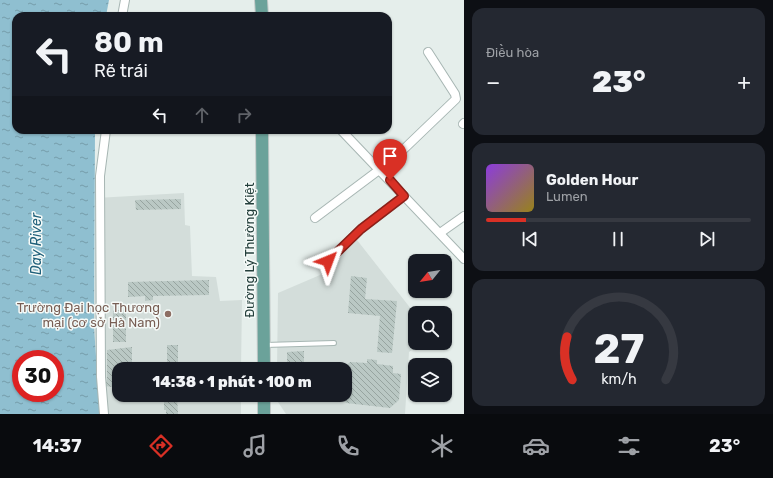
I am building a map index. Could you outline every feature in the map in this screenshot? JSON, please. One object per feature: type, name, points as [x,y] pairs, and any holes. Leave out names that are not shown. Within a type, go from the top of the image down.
[{"type":"main road","name":"Đường Lý Thường Kiệt","points":[[262,134],[264,362]]},
{"type":"main road","points":[[264,402],[264,414]]},
{"type":"street","points":[[123,12],[125,0]]},
{"type":"street","points":[[315,218],[380,170],[456,99],[455,94],[428,52]]},
{"type":"street","points":[[104,414],[101,377],[100,176],[105,134]]},
{"type":"street","points":[[345,134],[464,259]]},
{"type":"street","points":[[328,261],[361,229],[404,196]]},
{"type":"street","points":[[440,233],[464,216]]},
{"type":"lane","points":[[264,345],[334,343]]},
{"type":"shaded area","name":"Trường Đại học Thương mại (cơ sở Hà Nam)","points":[[184,193],[185,225],[190,226],[192,276],[216,277],[220,301],[242,300],[241,362],[112,362],[112,402],[241,402],[241,414],[100,414],[94,327],[96,198]]},
{"type":"shaded area","points":[[357,240],[409,306],[408,350],[412,350],[409,352],[408,358],[405,414],[286,414],[278,402],[352,402],[352,362],[277,362],[278,293],[320,275]]},
{"type":"water","name":"Day River","points":[[0,0],[109,0],[107,12],[12,12],[12,134],[95,134],[94,327],[100,414],[0,414]]},
{"type":"building","points":[[181,199],[181,209],[136,210],[135,200]]},
{"type":"building","points":[[351,276],[367,278],[365,299],[397,301],[392,353],[377,352],[380,316],[348,313]]},
{"type":"building","points":[[209,280],[209,295],[153,296],[153,300],[145,301],[145,296],[128,297],[128,282]]},
{"type":"building","points":[[113,310],[126,310],[126,342],[113,342]]},
{"type":"building","points":[[167,345],[178,345],[178,362],[167,362]]},
{"type":"building","points":[[132,347],[132,362],[112,362],[112,387],[105,386],[107,379],[107,350]]},
{"type":"building","points":[[304,351],[304,362],[287,362],[287,352]]},
{"type":"building","points":[[367,359],[377,360],[377,364],[393,366],[393,373],[401,374],[399,400],[390,408],[345,402],[352,402],[352,362],[367,363]]},
{"type":"building","points":[[164,402],[177,402],[178,414],[166,414],[166,410],[164,410]]},
{"type":"place","name":"Trường Đại học Thương mại (cơ sở Hà Nam)","points":[[168,314]]},
{"type":"route","points":[[328,261],[361,229],[404,196],[390,180]]}]
